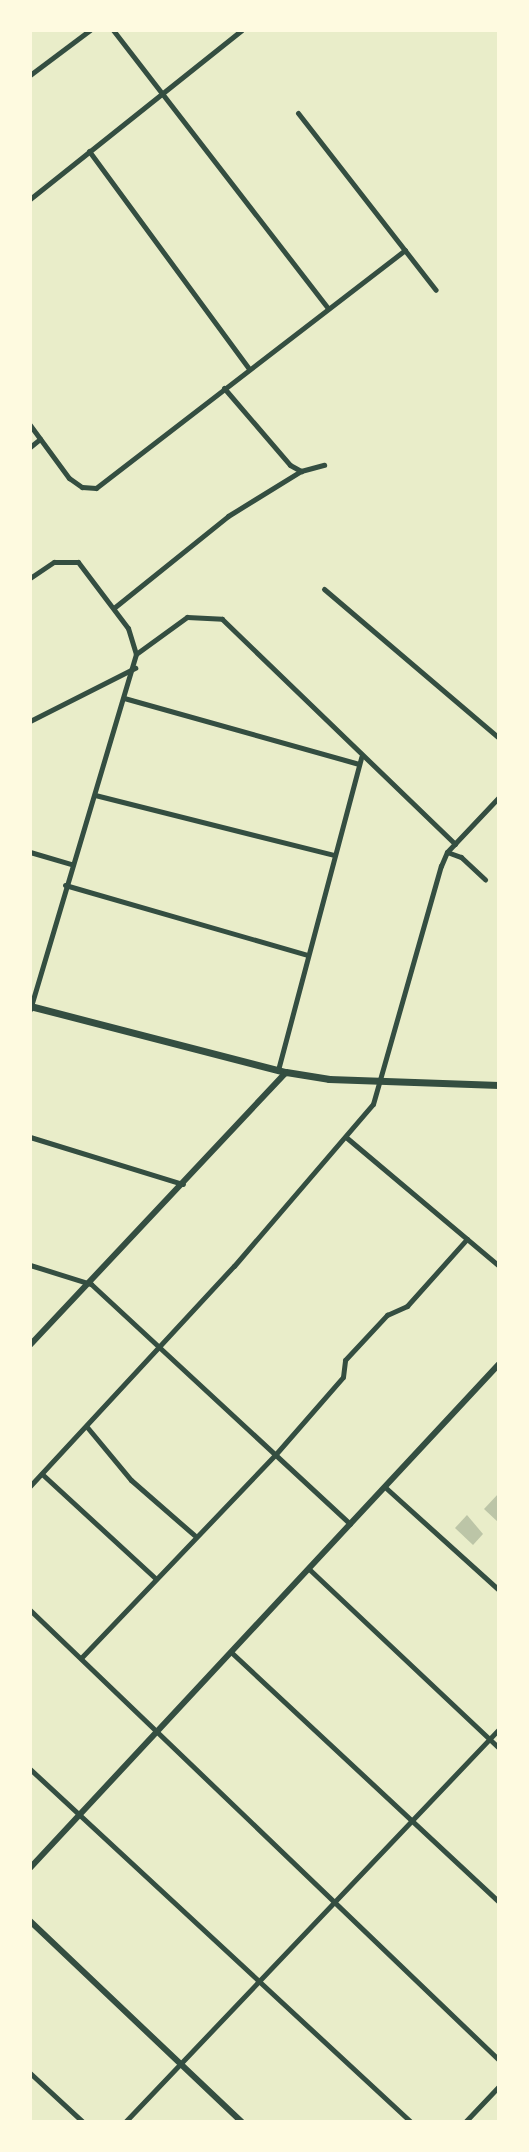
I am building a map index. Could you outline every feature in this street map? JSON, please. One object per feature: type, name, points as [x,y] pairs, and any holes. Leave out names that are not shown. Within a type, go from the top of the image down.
[{"type":"main road","points":[[30,1007],[282,1071],[379,1081],[499,1085]]},
{"type":"street","points":[[30,75],[90,30]]},
{"type":"street","points":[[113,30],[162,97],[328,308]]},
{"type":"street","points":[[30,200],[89,151],[162,97],[242,30]]},
{"type":"street","points":[[298,113],[436,290]]},
{"type":"street","points":[[89,151],[249,369]]},
{"type":"street","points":[[30,425],[69,478],[82,487],[96,488],[405,250]]},
{"type":"street","points":[[224,388],[300,471]]},
{"type":"street","points":[[30,447],[40,439]]},
{"type":"street","points":[[115,607],[228,516],[300,471],[324,465]]},
{"type":"street","points":[[30,578],[66,559],[78,562],[115,607],[134,640],[136,654],[135,668],[71,864],[30,1007]]},
{"type":"street","points":[[324,589],[499,738]]},
{"type":"street","points":[[136,654],[187,617],[222,619],[360,761],[455,844]]},
{"type":"street","points":[[30,721],[135,668]]},
{"type":"street","points":[[124,698],[360,761]]},
{"type":"street","points":[[30,1345],[183,1184],[282,1071],[307,955],[360,761]]},
{"type":"street","points":[[95,795],[334,855]]},
{"type":"street","points":[[30,1486],[160,1347],[346,1138],[373,1104],[447,852],[499,797]]},
{"type":"street","points":[[30,852],[71,864]]},
{"type":"street","points":[[447,852],[461,857],[485,879]]},
{"type":"street","points":[[65,885],[307,955]]},
{"type":"street","points":[[30,1137],[183,1184]]},
{"type":"street","points":[[346,1138],[499,1266]]},
{"type":"street","points":[[81,1658],[194,1535],[275,1455],[343,1377],[345,1360],[387,1315],[407,1306],[467,1239]]},
{"type":"street","points":[[30,1265],[91,1283],[350,1524]]},
{"type":"street","points":[[30,1868],[499,1364]]},
{"type":"street","points":[[87,1427],[131,1480],[194,1535]]},
{"type":"street","points":[[42,1474],[155,1578]]},
{"type":"street","points":[[386,1488],[499,1590]]},
{"type":"street","points":[[309,1569],[499,1748]]},
{"type":"street","points":[[30,1610],[155,1732],[336,1899],[499,2060]]},
{"type":"street","points":[[232,1653],[499,1902]]},
{"type":"street","points":[[125,2122],[499,1729]]},
{"type":"street","points":[[30,1769],[411,2122]]},
{"type":"street","points":[[30,1921],[242,2122]]},
{"type":"street","points":[[30,2073],[83,2122]]},
{"type":"street","points":[[465,2122],[499,2086]]},
{"type":"building","points":[[499,1493],[499,1523],[484,1509]]},
{"type":"building","points":[[467,1515],[483,1534],[473,1545],[455,1528]]}]
